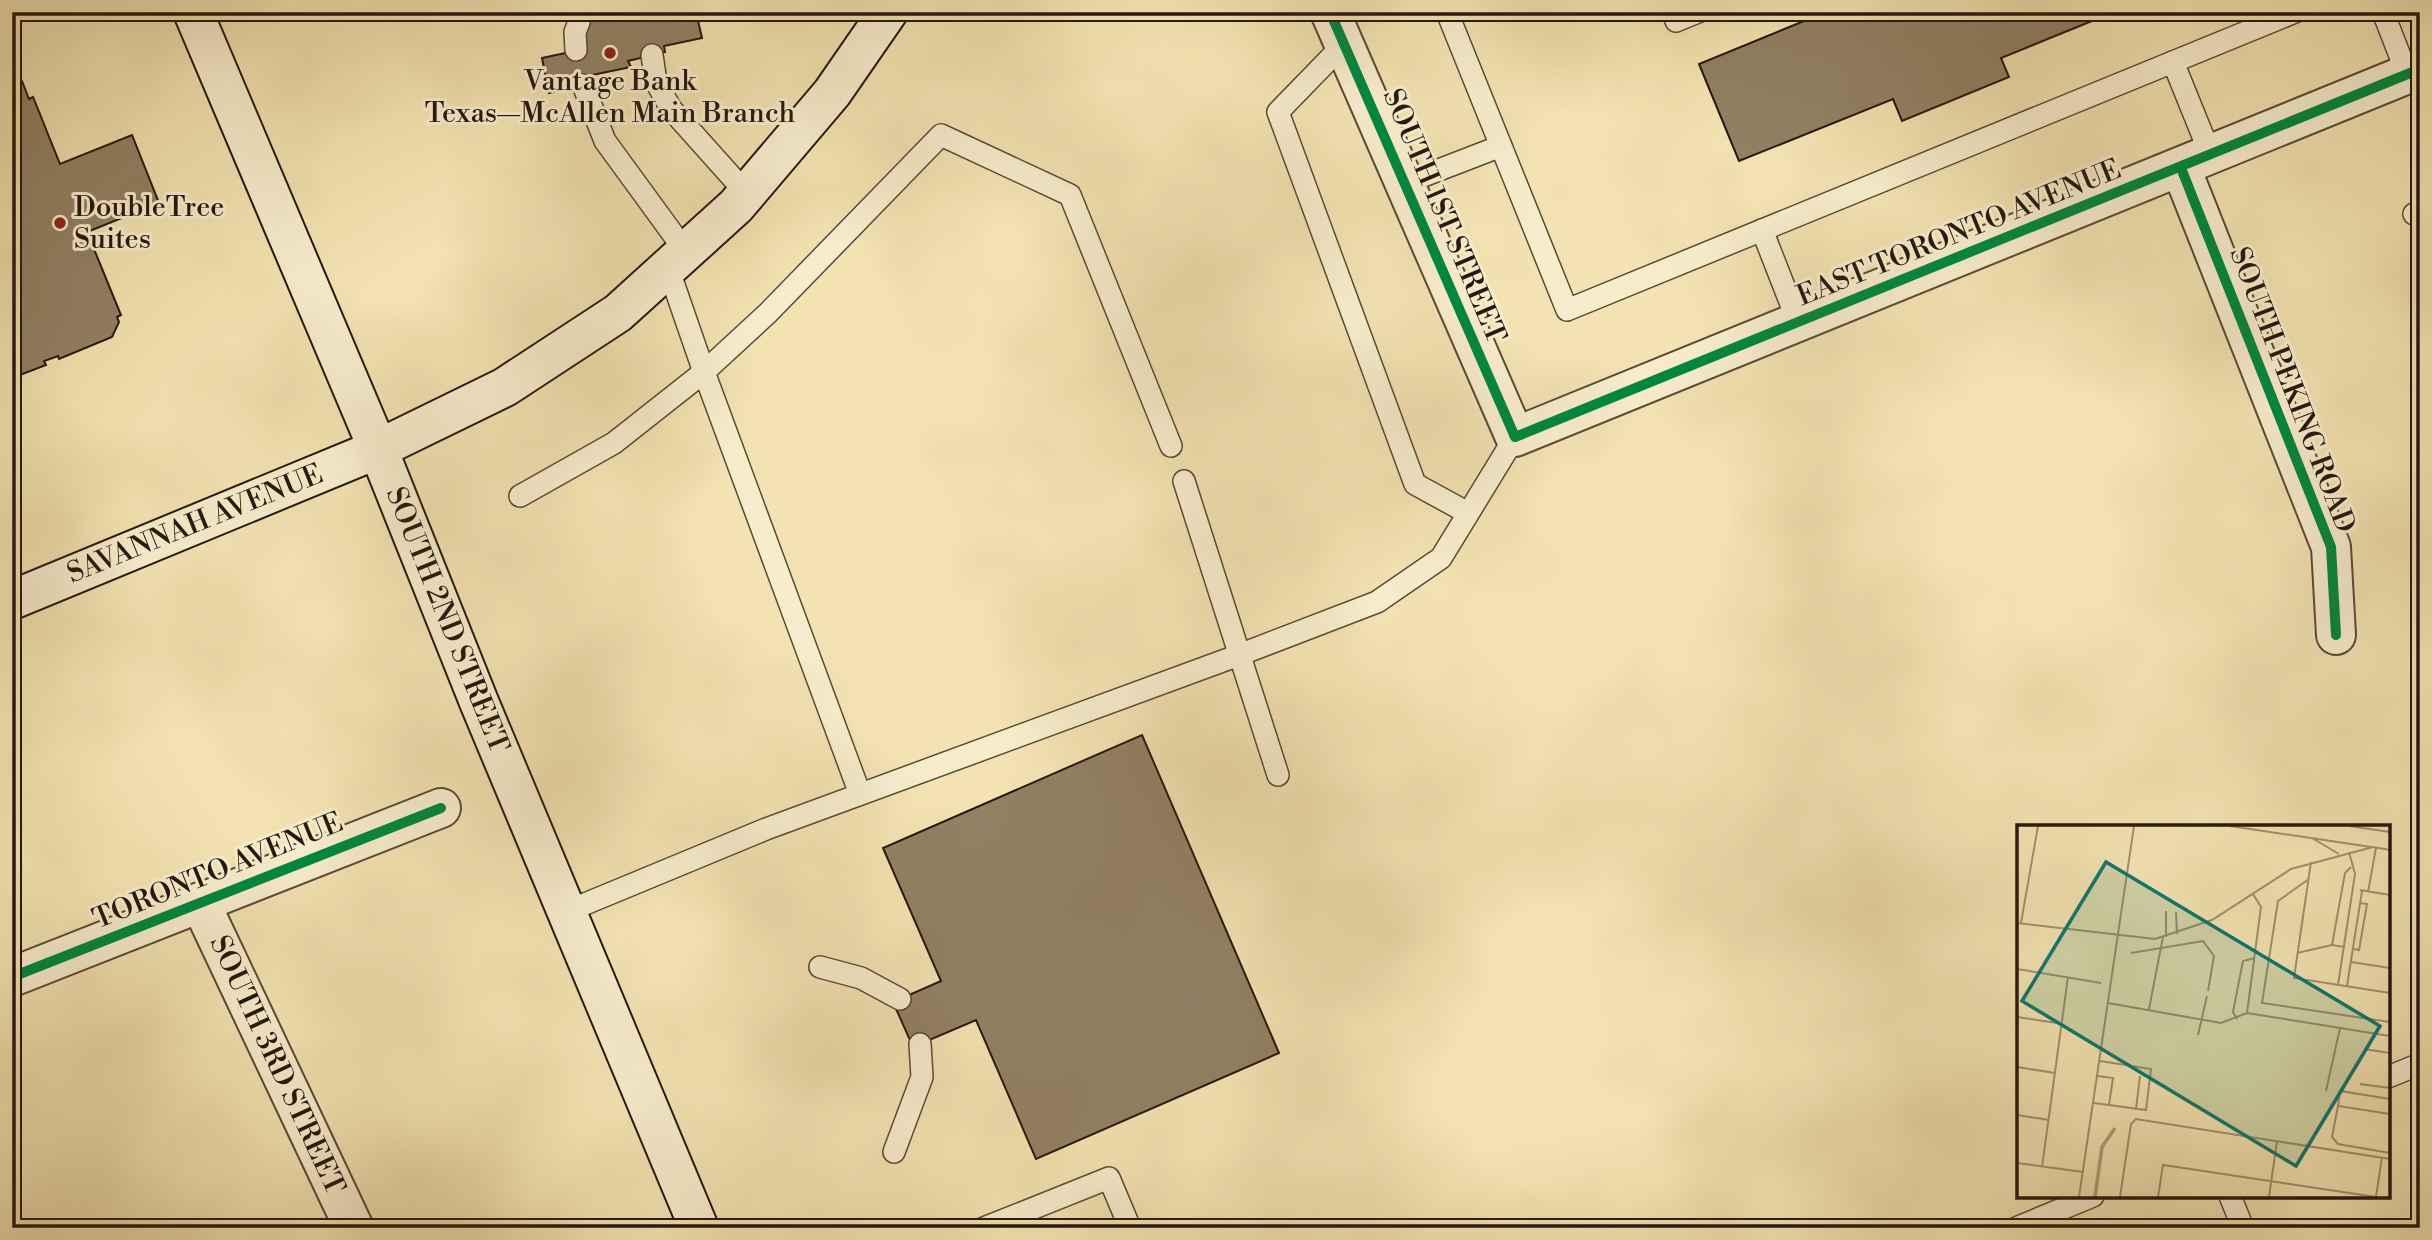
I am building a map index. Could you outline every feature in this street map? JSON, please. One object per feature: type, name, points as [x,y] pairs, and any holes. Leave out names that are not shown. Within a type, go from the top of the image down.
[{"type":"street","name":"SOUTH 2ND STREET","points":[[193,12],[378,449],[479,702],[699,1228]]},
{"type":"street","name":"SAVANNAH AVENUE","points":[[12,600],[378,449],[505,387],[618,313],[737,206],[832,93],[888,12]]},
{"type":"street","name":"SOUTH 1ST STREET","points":[[1337,28],[1515,437]]},
{"type":"street","name":"EAST TORONTO AVENUE","points":[[1515,437],[2414,72]]},
{"type":"street","name":"SOUTH PEKING ROAD","points":[[2196,162],[2331,547],[2336,635]]},
{"type":"street","name":"TORONTO AVENUE","points":[[12,977],[441,808]]},
{"type":"street","name":"SOUTH 3RD STREET","points":[[200,902],[351,1227]]},
{"type":"lane","points":[[1447,12],[1567,310],[2295,12]]},
{"type":"lane","points":[[1673,12],[1676,21],[1698,12]]},
{"type":"lane","points":[[2383,12],[2414,72]]},
{"type":"lane","points":[[576,50],[575,32],[579,22]]},
{"type":"lane","points":[[1337,28],[1278,111],[1415,484],[1468,513]]},
{"type":"lane","points":[[652,55],[656,82],[671,109],[747,194]]},
{"type":"lane","points":[[2174,62],[2196,162]]},
{"type":"lane","points":[[583,85],[605,141],[677,260],[704,372],[860,794]]},
{"type":"lane","points":[[520,496],[614,443],[704,372],[768,313],[942,135],[1070,195],[1171,446]]},
{"type":"lane","points":[[1405,183],[1501,146]]},
{"type":"lane","points":[[1762,230],[1798,323]]},
{"type":"lane","points":[[568,911],[765,828],[1377,602],[1441,558],[1515,437]]},
{"type":"lane","points":[[1184,481],[1279,775]]},
{"type":"lane","points":[[820,967],[861,978],[900,999]]},
{"type":"lane","points":[[894,1152],[922,1077],[920,1044]]},
{"type":"lane","points":[[2390,1076],[2420,1064]]},
{"type":"lane","points":[[984,1228],[1109,1178],[1130,1228]]},
{"type":"lane","points":[[2016,1228],[2088,1198]]},
{"type":"lane","points":[[2231,1198],[2243,1228]]},
{"type":"building","name":"Vantage Bank Texas—McAllen Main Branch","points":[[577,12],[696,12],[702,38],[664,46],[665,52],[628,61],[631,67],[592,75],[594,82],[549,93],[542,58],[584,49]]},
{"type":"building","points":[[1826,12],[2114,12],[2001,58],[2009,77],[1902,121],[1893,99],[1739,161],[1699,64]]},
{"type":"building","name":"DoubleTree Suites","points":[[12,78],[22,81],[29,99],[33,97],[60,164],[132,135],[159,203],[87,232],[121,315],[117,317],[119,322],[112,337],[59,359],[58,356],[44,361],[46,365],[12,378]]},
{"type":"building","points":[[1142,735],[1279,1053],[1036,1159],[976,1020],[913,1047],[893,1002],[941,981],[883,848]]},
{"type":"cycle path","points":[[1330,12],[1515,437],[2420,69]]},
{"type":"cycle path","points":[[2181,168],[2331,547],[2336,635]]},
{"type":"cycle path","points":[[12,977],[441,808]]},
{"type":"place","name":"Vantage Bank Texas—McAllen Main Branch","points":[[610,53]]},
{"type":"place","name":"DoubleTree Suites","points":[[60,223]]}]
